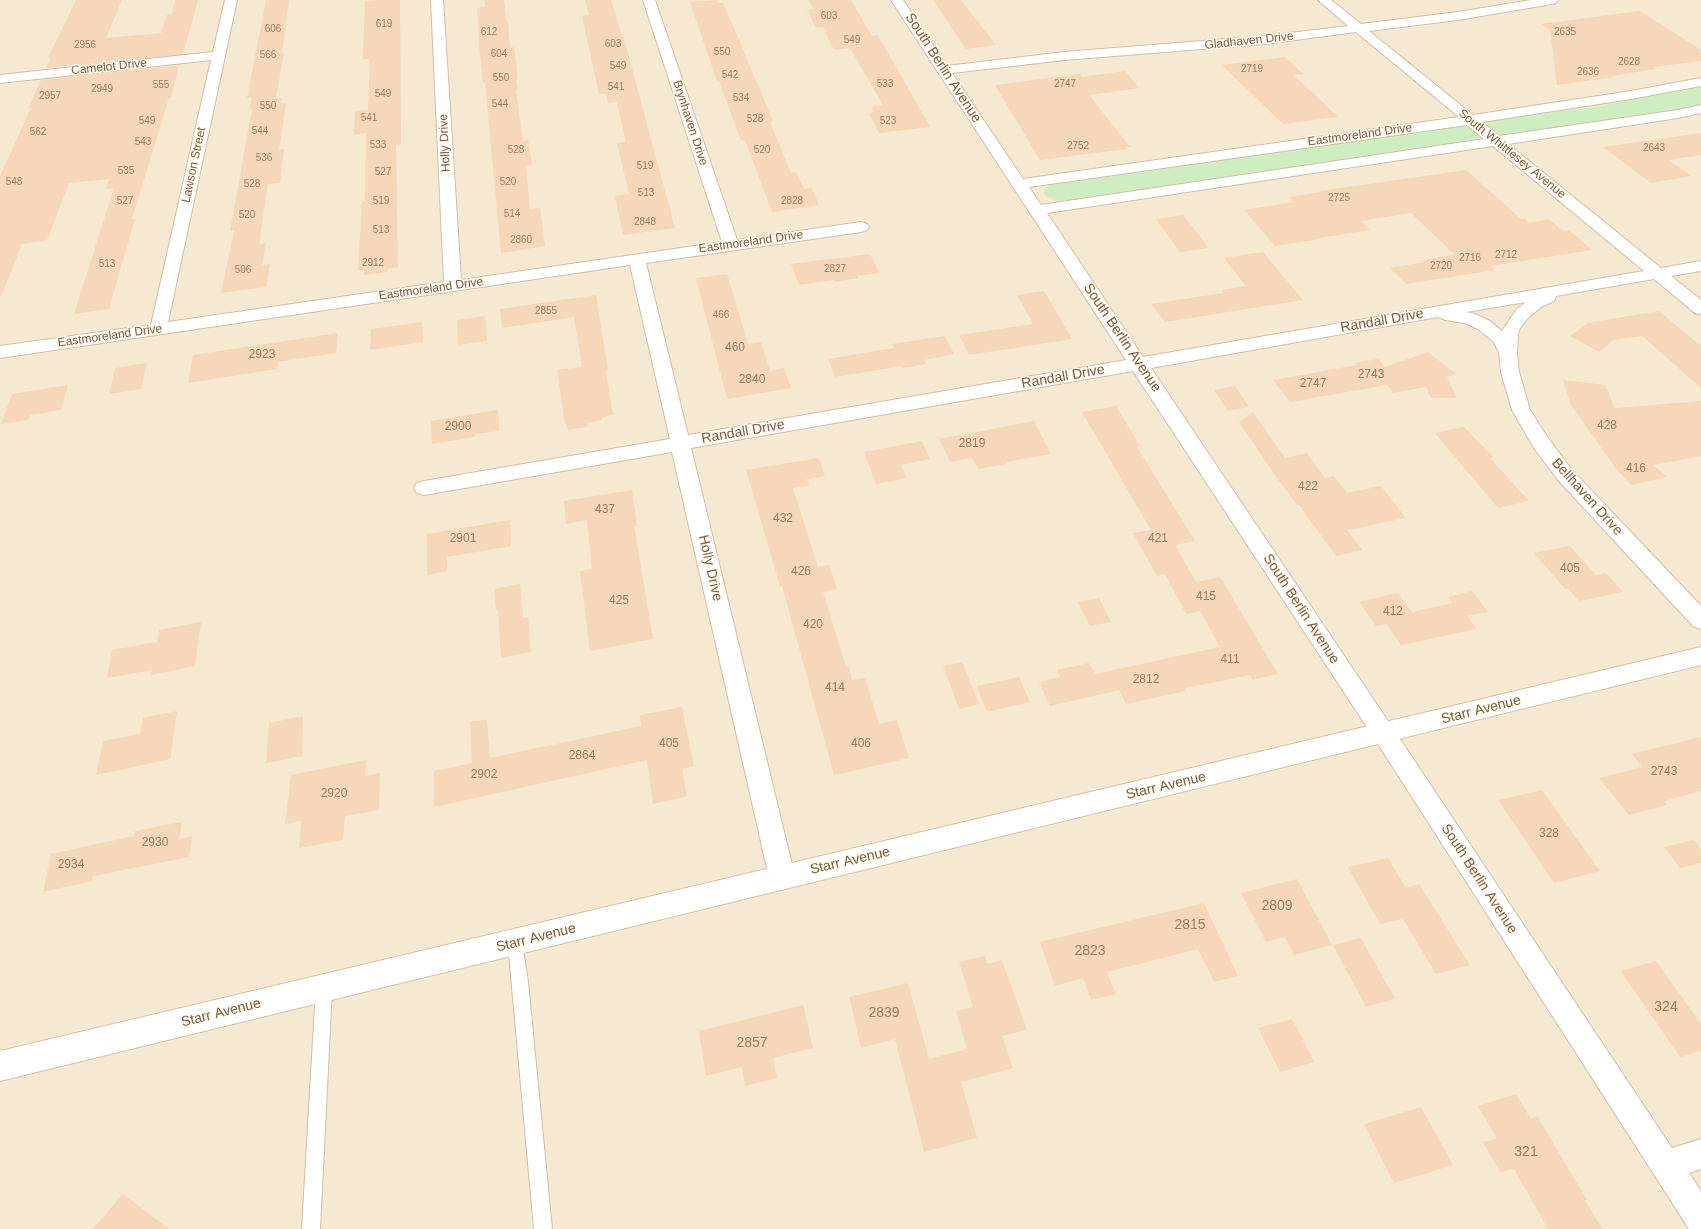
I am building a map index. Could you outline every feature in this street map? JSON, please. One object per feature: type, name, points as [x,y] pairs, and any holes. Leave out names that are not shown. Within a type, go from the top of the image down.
[{"type":"street","name":"Lawson Street","points":[[158,330],[231,0]]},
{"type":"street","name":"Holly Drive","points":[[437,0],[453,286]]},
{"type":"street","name":"Brynhaven Drive","points":[[649,0],[731,245]]},
{"type":"street","name":"South Berlin Avenue","points":[[897,0],[1384,734],[1701,1219]]},
{"type":"street","name":"South Whittlesey Avenue","points":[[1324,0],[1701,309]]},
{"type":"street","name":"Gladhaven Drive","points":[[944,70],[1056,57],[1208,46],[1358,29],[1468,14],[1552,0]]},
{"type":"street","name":"Camelot Drive","points":[[3,83],[218,55]]},
{"type":"street","name":"Eastmoreland Drive","points":[[1019,184],[1470,120],[1624,96],[1701,82]]},
{"type":"street","name":"Eastmoreland Drive","points":[[1036,210],[1678,114],[1701,109]]},
{"type":"street","name":"Eastmoreland Drive","points":[[0,352],[861,227]]},
{"type":"street","name":"Holly Drive","points":[[637,259],[782,877]]},
{"type":"street","name":"Randall Drive","points":[[424,488],[1701,266]]},
{"type":"street","name":"Bellhaven Drive","points":[[1566,289],[1535,303],[1522,314],[1512,327],[1509,334],[1508,353],[1510,372],[1518,400],[1527,421],[1540,443],[1573,484],[1701,620]]},
{"type":"street","name":"Bellhaven Drive","points":[[1425,314],[1459,316],[1476,322],[1497,335],[1505,345],[1508,353]]},
{"type":"street","name":"Starr Avenue","points":[[0,1066],[515,943],[782,877],[1384,734],[1701,656]]},
{"type":"street","points":[[1666,1165],[1701,1154]]},
{"type":"lane","points":[[515,943],[543,1229]]},
{"type":"lane","points":[[311,1229],[324,988]]},
{"type":"shaded area","points":[[0,0],[1701,0],[1701,1229],[0,1229]]},
{"type":"green space","points":[[1701,87],[1701,104],[1685,108],[1510,136],[1497,134],[1487,127],[1487,123],[1489,121],[1600,106]]},
{"type":"green space","points":[[1459,126],[1469,127],[1475,131],[1479,134],[1478,140],[1065,201],[1055,200],[1044,194],[1044,190],[1048,186],[1055,184]]},
{"type":"building","points":[[76,0],[122,0],[106,38],[161,33],[167,15],[172,14],[175,0],[198,0],[183,54],[46,68],[51,58],[48,58]]},
{"type":"building","points":[[266,0],[289,0],[282,53],[284,53],[276,98],[282,98],[281,103],[286,103],[279,150],[284,149],[280,183],[268,184],[259,244],[266,243],[262,265],[270,264],[266,287],[221,293],[234,231],[230,231],[252,109],[250,109],[252,97],[247,98]]},
{"type":"building","points":[[400,0],[401,144],[396,145],[398,267],[388,269],[387,272],[364,275],[364,270],[358,271],[362,201],[365,201],[366,133],[354,135],[355,111],[368,110],[370,59],[363,59],[365,1]]},
{"type":"building","points":[[484,0],[504,0],[507,23],[508,22],[510,48],[514,47],[518,79],[516,80],[518,89],[516,90],[523,141],[528,140],[532,165],[526,166],[530,209],[540,208],[545,246],[501,253],[485,83],[483,83],[479,45],[477,8],[485,7]]},
{"type":"building","points":[[585,0],[611,0],[622,36],[623,35],[675,228],[623,235],[615,196],[629,194],[617,143],[626,142],[617,102],[608,103],[606,94],[599,94],[582,16],[589,15]]},
{"type":"building","points":[[717,0],[718,3],[723,3],[739,40],[773,121],[770,122],[791,173],[796,172],[804,189],[812,188],[819,205],[772,212],[745,140],[741,141],[719,81],[717,81],[690,2]]},
{"type":"building","points":[[809,0],[851,0],[872,36],[878,35],[930,127],[879,133],[869,113],[874,112],[871,107],[883,105],[850,48],[834,50],[823,27],[816,28],[807,10],[814,9]]},
{"type":"building","points":[[933,0],[961,0],[996,45],[966,49]]},
{"type":"building","points":[[1640,11],[1701,50],[1701,61],[1653,67],[1656,69],[1557,85],[1550,30],[1541,24]]},
{"type":"building","points":[[1285,57],[1303,74],[1294,75],[1338,117],[1283,124],[1222,65]]},
{"type":"building","points":[[179,65],[171,98],[169,98],[132,219],[135,219],[109,309],[74,314],[114,188],[106,189],[109,179],[69,183],[47,240],[22,244],[1,297],[0,176],[31,108],[28,109],[41,80]]},
{"type":"building","points":[[1125,71],[1139,88],[1089,95],[1130,147],[1125,147],[1127,149],[1040,160],[995,85],[1080,74],[1082,77]]},
{"type":"building","points":[[1701,133],[1701,155],[1669,160],[1691,176],[1651,183],[1603,147]]},
{"type":"building","points":[[1466,170],[1521,219],[1525,219],[1529,223],[1549,219],[1563,231],[1569,230],[1592,250],[1490,266],[1495,270],[1406,284],[1390,268],[1425,262],[1423,260],[1455,255],[1411,213],[1361,221],[1370,230],[1275,246],[1244,210],[1293,202],[1289,197],[1321,192],[1320,191]]},
{"type":"building","points":[[1183,215],[1209,248],[1180,252],[1156,219]]},
{"type":"building","points":[[1263,252],[1303,300],[1165,322],[1151,304],[1223,293],[1221,290],[1246,286],[1224,258]]},
{"type":"building","points":[[870,254],[879,273],[857,276],[858,278],[835,282],[834,280],[799,285],[791,264]]},
{"type":"building","points":[[727,274],[748,344],[761,342],[770,371],[784,368],[791,388],[727,399],[696,278]]},
{"type":"building","points":[[1044,291],[1072,339],[969,355],[959,335],[1033,324],[1017,295]]},
{"type":"building","points":[[596,295],[608,371],[606,371],[613,415],[602,417],[602,420],[587,423],[587,427],[568,430],[567,424],[565,424],[557,370],[582,367],[574,317],[502,328],[500,309]]},
{"type":"building","points":[[1659,311],[1701,346],[1701,388],[1642,336],[1613,340],[1599,352],[1570,336],[1588,323]]},
{"type":"building","points":[[485,316],[487,341],[458,345],[457,320]]},
{"type":"building","points":[[422,322],[423,342],[370,350],[371,329]]},
{"type":"building","points":[[338,333],[336,353],[278,362],[277,369],[188,383],[193,355]]},
{"type":"building","points":[[945,336],[954,354],[924,360],[926,364],[903,368],[902,366],[835,377],[828,359],[894,348],[892,344]]},
{"type":"building","points":[[1428,352],[1456,374],[1447,377],[1457,398],[1431,398],[1426,387],[1393,393],[1387,385],[1290,402],[1273,380],[1357,365],[1355,363],[1378,359],[1385,367]]},
{"type":"building","points":[[147,363],[141,389],[109,394],[115,368]]},
{"type":"building","points":[[1563,380],[1606,385],[1614,408],[1701,401],[1701,456],[1653,465],[1667,477],[1631,485],[1617,470],[1571,405]]},
{"type":"building","points":[[68,385],[61,410],[30,415],[28,420],[1,424],[12,394]]},
{"type":"building","points":[[1235,386],[1249,407],[1228,411],[1214,390]]},
{"type":"building","points":[[1116,406],[1140,446],[1137,447],[1195,541],[1175,545],[1196,582],[1220,577],[1278,674],[1252,680],[1250,675],[1185,688],[1186,691],[1126,704],[1119,690],[1050,706],[1039,682],[1060,677],[1057,670],[1089,663],[1095,674],[1220,647],[1200,611],[1186,614],[1165,574],[1157,576],[1133,533],[1151,530],[1082,412]]},
{"type":"building","points":[[498,410],[499,431],[475,434],[475,437],[432,444],[431,421]]},
{"type":"building","points":[[1253,412],[1285,458],[1307,453],[1325,478],[1334,476],[1347,493],[1381,486],[1406,518],[1347,530],[1362,550],[1336,556],[1299,505],[1297,505],[1277,478],[1239,422]]},
{"type":"building","points":[[1034,421],[1051,454],[1006,462],[1007,464],[978,469],[972,458],[950,462],[939,439]]},
{"type":"building","points":[[1464,427],[1493,457],[1490,458],[1529,501],[1498,508],[1435,433]]},
{"type":"building","points":[[922,441],[930,459],[901,465],[907,478],[876,484],[864,452]]},
{"type":"building","points":[[819,458],[825,476],[807,479],[809,486],[793,488],[818,567],[829,564],[837,589],[823,592],[846,667],[849,667],[852,680],[865,678],[879,724],[897,720],[909,758],[834,775],[782,586],[780,586],[746,470]]},
{"type":"building","points":[[632,490],[637,526],[634,526],[653,639],[590,651],[580,571],[592,569],[587,520],[566,524],[564,501]]},
{"type":"building","points":[[510,520],[511,546],[447,557],[447,571],[427,575],[427,534]]},
{"type":"building","points":[[1570,546],[1596,575],[1606,573],[1623,592],[1579,601],[1568,589],[1565,589],[1534,553]]},
{"type":"building","points":[[520,584],[523,618],[528,617],[531,652],[501,658],[498,610],[496,611],[494,589]]},
{"type":"building","points":[[1472,591],[1488,612],[1467,616],[1477,629],[1401,645],[1386,624],[1376,626],[1359,602],[1398,593],[1412,612],[1453,603],[1448,597]]},
{"type":"building","points":[[1099,598],[1111,622],[1090,626],[1078,602]]},
{"type":"building","points":[[201,622],[195,666],[151,675],[152,670],[107,678],[112,650],[157,642],[159,630]]},
{"type":"building","points":[[962,662],[979,704],[959,709],[943,666]]},
{"type":"building","points":[[1019,677],[1030,702],[987,712],[977,686]]},
{"type":"building","points":[[682,707],[694,766],[682,769],[687,796],[653,804],[647,760],[434,807],[434,771],[472,763],[470,721],[487,720],[490,758],[641,726],[640,715]]},
{"type":"building","points":[[177,711],[170,759],[96,775],[103,741],[140,734],[143,718]]},
{"type":"building","points":[[303,716],[302,756],[266,763],[269,723]]},
{"type":"building","points":[[1701,737],[1701,791],[1664,801],[1667,805],[1629,815],[1599,778],[1642,767],[1632,754]]},
{"type":"building","points":[[366,760],[365,776],[380,773],[379,810],[345,816],[343,840],[299,848],[301,821],[285,824],[291,775]]},
{"type":"building","points":[[1542,790],[1600,871],[1554,883],[1498,800]]},
{"type":"building","points":[[182,822],[179,839],[192,836],[189,857],[93,876],[92,881],[43,892],[51,854],[134,836],[135,831]]},
{"type":"building","points":[[1694,840],[1701,849],[1701,863],[1680,868],[1664,847]]},
{"type":"building","points":[[1388,858],[1406,888],[1419,884],[1470,965],[1436,974],[1403,919],[1380,924],[1348,867]]},
{"type":"building","points":[[1297,879],[1332,945],[1294,955],[1285,937],[1266,942],[1241,893]]},
{"type":"building","points":[[1204,903],[1238,976],[1214,982],[1198,949],[1107,972],[1116,994],[1091,1000],[1083,978],[1055,986],[1040,942]]},
{"type":"building","points":[[1361,938],[1395,999],[1366,1007],[1333,945]]},
{"type":"building","points":[[985,956],[987,964],[1002,960],[1027,1030],[1002,1036],[1013,1068],[961,1082],[977,1138],[924,1152],[895,1039],[861,1048],[849,997],[908,983],[929,1059],[967,1049],[956,1011],[973,1007],[959,962]]},
{"type":"building","points":[[1656,961],[1701,1024],[1701,1051],[1680,1057],[1621,971]]},
{"type":"building","points":[[803,1005],[813,1048],[773,1058],[777,1078],[745,1086],[742,1067],[706,1076],[699,1031]]},
{"type":"building","points":[[1292,1019],[1314,1062],[1280,1072],[1258,1028]]},
{"type":"building","points":[[1516,1094],[1531,1119],[1537,1116],[1587,1200],[1585,1200],[1602,1229],[1548,1229],[1514,1169],[1500,1172],[1483,1142],[1497,1139],[1478,1106]]},
{"type":"building","points":[[1421,1107],[1453,1165],[1394,1183],[1364,1124]]},
{"type":"building","points":[[123,1194],[169,1229],[93,1229]]}]
